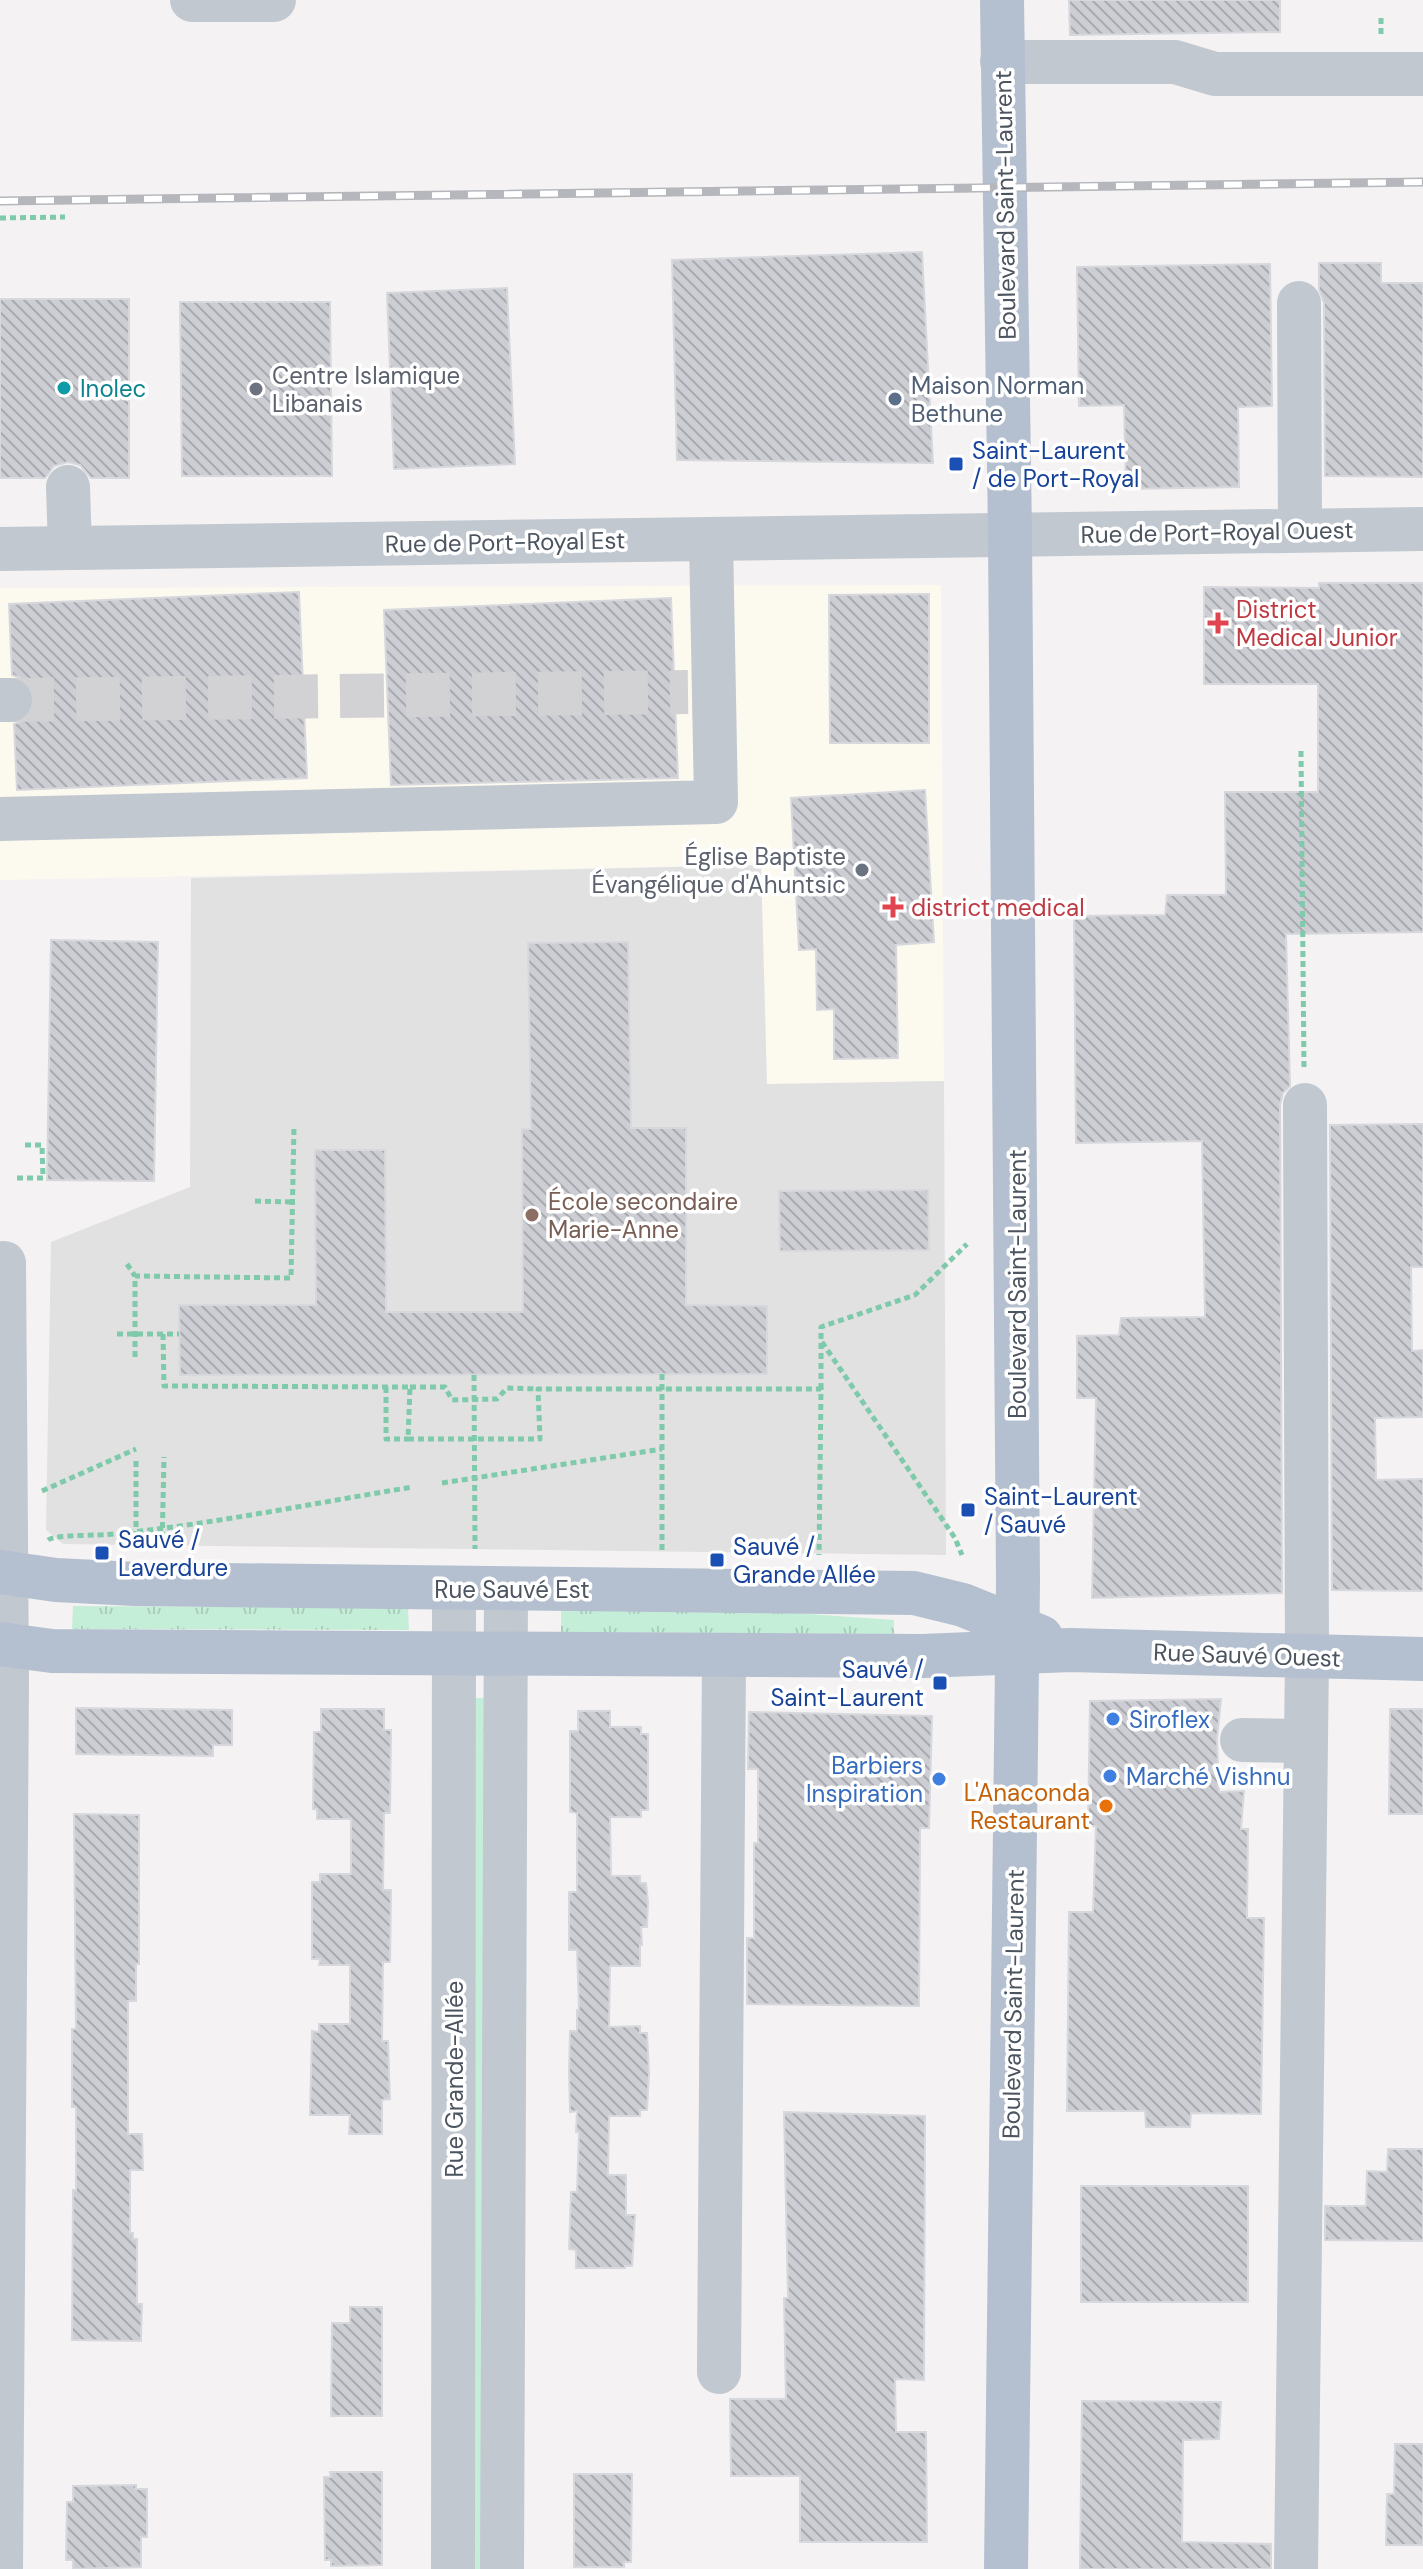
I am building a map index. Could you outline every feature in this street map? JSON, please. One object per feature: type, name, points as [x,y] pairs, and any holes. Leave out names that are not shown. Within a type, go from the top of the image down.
[{"type":"main road","name":"Boulevard Saint-Laurent","points":[[1002,0],[1010,534],[1018,1640],[1006,2569]]},
{"type":"main road","name":"Rue Sauvé Est","points":[[3,1573],[56,1580],[135,1584],[465,1574],[506,1589],[914,1593],[948,1600],[1018,1640]]},
{"type":"main road","name":"Rue Sauvé Ouest","points":[[1018,1640],[1070,1650],[1423,1659]]},
{"type":"main road","points":[[3,1644],[52,1651],[923,1656],[1018,1640]]},
{"type":"street","points":[[192,0],[274,0]]},
{"type":"street","points":[[1002,62],[1175,62],[1215,74],[1423,74]]},
{"type":"street","points":[[1299,303],[1300,530]]},
{"type":"street","points":[[68,487],[70,548]]},
{"type":"street","name":"Rue de Port-Royal Ouest","points":[[1010,534],[1423,529]]},
{"type":"street","name":"Rue de Port-Royal Est","points":[[0,549],[1010,534]]},
{"type":"street","points":[[0,819],[716,802],[700,692],[711,539]]},
{"type":"street","points":[[1296,2569],[1307,1657],[1305,1105]]},
{"type":"street","points":[[1,2569],[4,1263]]},
{"type":"street","name":"Rue Grande-Allée","points":[[453,2569],[455,1654],[465,1574]]},
{"type":"street","name":"Rue Grande-Allée","points":[[502,2569],[506,1589]]},
{"type":"street","points":[[719,2372],[724,1655]]},
{"type":"street","points":[[1242,1740],[1306,1741]]},
{"type":"path","points":[[0,218],[65,217]]},
{"type":"path","points":[[1301,751],[1305,1105]]},
{"type":"path","points":[[135,1276],[291,1278],[294,1126]]},
{"type":"path","points":[[17,1178],[43,1178],[42,1145],[24,1145]]},
{"type":"path","points":[[255,1201],[293,1202]]},
{"type":"path","points":[[819,1560],[821,1327],[915,1295],[967,1244]]},
{"type":"path","points":[[127,1264],[135,1276],[135,1357]]},
{"type":"path","points":[[117,1334],[179,1334]]},
{"type":"path","points":[[163,1334],[164,1386],[445,1387],[452,1400],[497,1399],[507,1388],[821,1389]]},
{"type":"path","points":[[822,1342],[955,1538],[962,1555]]},
{"type":"path","points":[[662,1374],[662,1559]]},
{"type":"path","points":[[465,1574],[475,1478],[474,1375]]},
{"type":"path","points":[[386,1387],[386,1439],[540,1439],[538,1389]]},
{"type":"path","points":[[408,1439],[410,1387]]},
{"type":"path","points":[[41,1491],[136,1449]]},
{"type":"path","points":[[442,1483],[662,1449]]},
{"type":"path","points":[[162,1556],[164,1457]]},
{"type":"path","points":[[136,1459],[136,1555]]},
{"type":"path","points":[[47,1540],[53,1536],[136,1532],[413,1487]]},
{"type":"shaded area","points":[[941,585],[944,1081],[767,1085],[761,865],[0,880],[0,588]]},
{"type":"shaded area","name":"École secondaire Marie-Anne","points":[[761,865],[767,1084],[944,1081],[946,1555],[63,1544],[46,1530],[51,1242],[190,1187],[191,878]]},
{"type":"green space","points":[[73,1606],[408,1608],[409,1630],[72,1629]]},
{"type":"green space","points":[[561,1609],[795,1613],[894,1620],[894,1634],[561,1632]]},
{"type":"green space","points":[[470,1698],[493,1698],[488,2569],[466,2569]]},
{"type":"building","points":[[1069,0],[1280,0],[1280,32],[1070,35]]},
{"type":"building","points":[[922,252],[933,463],[677,460],[672,260]]},
{"type":"building","points":[[1319,263],[1381,263],[1381,283],[1423,283],[1423,477],[1325,476],[1324,303],[1319,289]]},
{"type":"building","points":[[1270,264],[1272,406],[1238,407],[1239,487],[1126,489],[1124,405],[1079,406],[1077,267]]},
{"type":"building","points":[[507,288],[515,464],[394,469],[387,293]]},
{"type":"building","name":"Inolec","points":[[0,299],[129,299],[129,478],[91,478],[80,465],[68,462],[54,466],[45,478],[0,478]]},
{"type":"building","name":"Centre Islamique Libanais","points":[[180,302],[330,302],[332,476],[182,476]]},
{"type":"building","points":[[1319,583],[1423,583],[1423,932],[1286,934],[1290,1086],[1283,1093],[1280,1105],[1282,1593],[1092,1598],[1096,1398],[1077,1398],[1077,1336],[1119,1335],[1121,1318],[1205,1317],[1202,1141],[1076,1143],[1074,916],[1165,915],[1167,895],[1226,895],[1225,792],[1318,792],[1318,684],[1204,684],[1204,587],[1319,588]]},
{"type":"building","points":[[299,592],[307,778],[17,790],[14,724],[31,713],[35,699],[31,687],[23,679],[12,675],[9,604]]},
{"type":"building","points":[[929,594],[929,743],[830,743],[829,595]]},
{"type":"building","points":[[671,598],[678,778],[391,785],[384,610]]},
{"type":"building","name":"Église Baptiste Évangélique d'Ahuntsic","points":[[925,790],[934,942],[896,945],[898,1058],[834,1059],[834,1009],[817,1010],[816,949],[799,950],[791,798]]},
{"type":"building","points":[[51,940],[158,942],[154,1181],[47,1180]]},
{"type":"building","points":[[628,942],[631,1128],[686,1128],[686,1305],[767,1306],[767,1374],[180,1375],[179,1305],[316,1305],[315,1150],[385,1150],[386,1312],[523,1312],[522,1129],[531,1129],[528,943]]},
{"type":"building","points":[[1423,1124],[1423,1267],[1411,1267],[1412,1351],[1423,1350],[1423,1417],[1375,1418],[1376,1480],[1423,1479],[1423,1591],[1332,1590],[1330,1125]]},
{"type":"building","points":[[928,1190],[929,1250],[780,1251],[779,1191]]},
{"type":"building","points":[[1221,1699],[1217,1739],[1219,1792],[1244,1791],[1241,1829],[1248,1829],[1247,1918],[1264,1918],[1261,2114],[1191,2113],[1190,2127],[1146,2127],[1145,2111],[1067,2111],[1069,1912],[1093,1912],[1096,1826],[1088,1826],[1090,1701]]},
{"type":"building","points":[[76,1708],[232,1710],[232,1745],[213,1745],[213,1756],[76,1754]]},
{"type":"building","points":[[321,1709],[384,1709],[384,1730],[391,1730],[390,1813],[384,1813],[383,1890],[391,1890],[390,1962],[383,1962],[382,2041],[388,2041],[390,2099],[382,2100],[382,2134],[349,2134],[350,2115],[310,2115],[312,2031],[319,2032],[319,2024],[350,2024],[350,1965],[319,1965],[320,1959],[312,1959],[312,1882],[320,1882],[320,1874],[351,1874],[351,1819],[317,1819],[317,1809],[313,1809],[314,1732],[321,1732]]},
{"type":"building","points":[[1390,1709],[1423,1709],[1423,1814],[1389,1814]]},
{"type":"building","points":[[578,1711],[610,1711],[610,1727],[641,1727],[641,1734],[648,1734],[648,1810],[641,1810],[641,1817],[610,1817],[611,1876],[640,1876],[640,1883],[646,1883],[648,1902],[647,1927],[641,1927],[640,1966],[610,1966],[609,2027],[640,2026],[640,2033],[647,2033],[649,2073],[647,2110],[640,2110],[640,2116],[609,2116],[608,2175],[626,2175],[626,2215],[635,2215],[632,2266],[625,2268],[576,2268],[576,2250],[569,2249],[571,2192],[577,2192],[579,2132],[576,2132],[577,2111],[570,2112],[569,2073],[570,2031],[577,2031],[579,2010],[577,1950],[569,1950],[569,1892],[577,1892],[577,1813],[570,1812],[570,1731],[578,1731]]},
{"type":"building","points":[[749,1712],[932,1716],[929,1828],[920,1828],[919,2006],[747,2004],[747,1938],[754,1938],[754,1843],[758,1843],[758,1769],[748,1769]]},
{"type":"building","points":[[74,1814],[139,1815],[139,1964],[136,1964],[136,2001],[128,2001],[128,2134],[142,2134],[143,2170],[130,2170],[130,2233],[133,2233],[133,2239],[137,2239],[137,2304],[142,2304],[141,2341],[72,2340],[73,2190],[76,2190],[76,2107],[72,2107],[72,2029],[76,2029]]},
{"type":"building","points":[[784,2112],[925,2116],[924,2380],[895,2379],[896,2432],[926,2432],[927,2542],[800,2542],[800,2476],[731,2476],[730,2399],[786,2399],[784,2298],[788,2298]]},
{"type":"building","points":[[1388,2149],[1423,2149],[1423,2241],[1325,2240],[1325,2206],[1366,2206],[1367,2171],[1387,2172]]},
{"type":"building","points":[[1081,2186],[1248,2186],[1248,2302],[1081,2302]]},
{"type":"building","points":[[350,2307],[382,2307],[382,2416],[331,2416],[332,2323],[350,2323]]},
{"type":"building","points":[[1082,2401],[1221,2402],[1219,2439],[1183,2440],[1182,2542],[1271,2544],[1271,2569],[1080,2569]]},
{"type":"building","points":[[1395,2444],[1423,2444],[1423,2545],[1386,2545],[1387,2494],[1394,2494]]},
{"type":"building","points":[[330,2472],[382,2472],[382,2565],[331,2566],[331,2560],[325,2560],[324,2477],[331,2477]]},
{"type":"building","points":[[574,2474],[632,2474],[631,2562],[624,2562],[624,2567],[574,2567]]},
{"type":"building","points":[[136,2485],[136,2489],[147,2489],[147,2537],[141,2537],[141,2567],[73,2569],[73,2560],[66,2560],[67,2502],[73,2502],[73,2486]]},
{"type":"tunnel","points":[[10,700],[688,692]]},
{"type":"railway","points":[[0,201],[1423,182]]},
{"type":"place","name":"Inolec","points":[[64,388]]},
{"type":"place","name":"Centre Islamique Libanais","points":[[256,389]]},
{"type":"place","name":"Maison Norman Bethune","points":[[895,399]]},
{"type":"place","name":"Saint-Laurent / de Port-Royal","points":[[956,464]]},
{"type":"place","name":"District Medical Junior","points":[[1218,623]]},
{"type":"place","name":"Église Baptiste Évangélique d'Ahuntsic","points":[[862,870]]},
{"type":"place","name":"district medical","points":[[893,907]]},
{"type":"place","name":"École secondaire Marie-Anne","points":[[532,1215]]},
{"type":"place","name":"Saint-Laurent / Sauvé","points":[[968,1510]]},
{"type":"place","name":"Sauvé / Laverdure","points":[[102,1553]]},
{"type":"place","name":"Sauvé / Grande Allée","points":[[717,1560]]},
{"type":"place","name":"Sauvé / Saint-Laurent","points":[[940,1683]]},
{"type":"place","name":"Siroflex","points":[[1113,1719]]},
{"type":"place","name":"Marché Vishnu","points":[[1110,1776]]},
{"type":"place","name":"Barbiers Inspiration","points":[[939,1779]]},
{"type":"place","name":"L'Anaconda Restaurant","points":[[1106,1806]]}]
